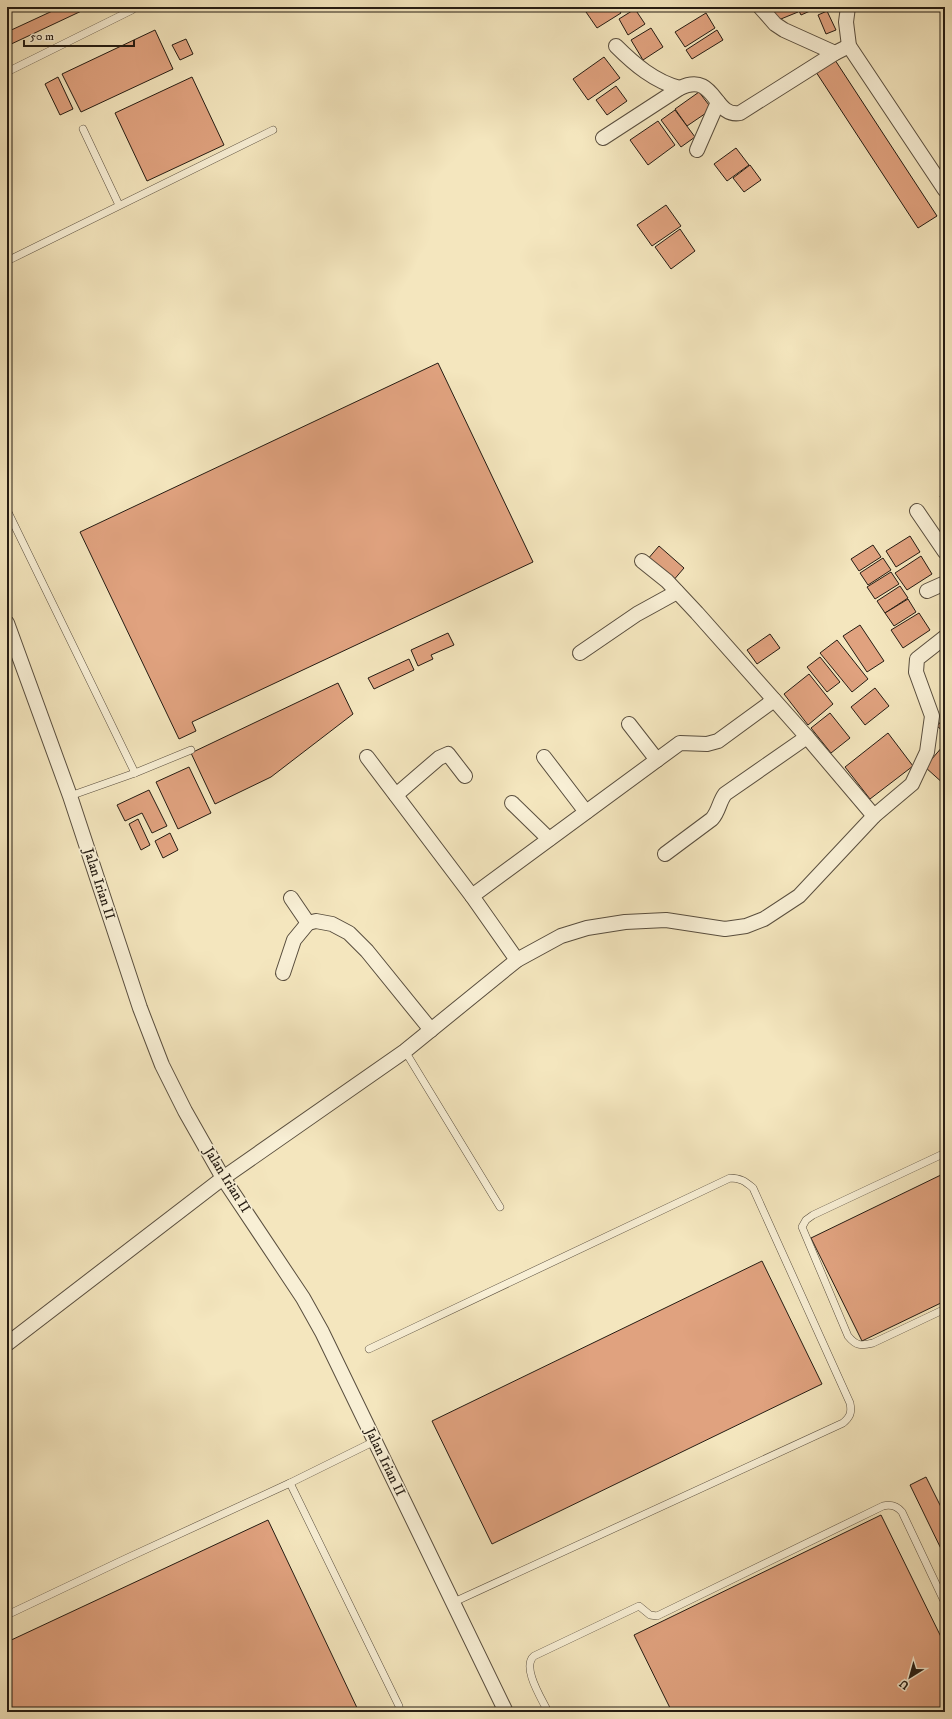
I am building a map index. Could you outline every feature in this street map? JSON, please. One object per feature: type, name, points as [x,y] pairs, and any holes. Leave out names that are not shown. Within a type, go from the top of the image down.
[{"type":"street","points":[[760,7],[775,24],[784,30],[835,53]]},
{"type":"street","points":[[848,7],[846,22],[849,46],[945,190]]},
{"type":"street","points":[[616,46],[626,56],[662,82],[680,88]]},
{"type":"street","points":[[603,138],[688,84],[697,83],[704,87],[731,113],[740,113],[835,53],[849,46]]},
{"type":"street","points":[[697,150],[718,102]]},
{"type":"street","points":[[917,511],[945,552]]},
{"type":"street","points":[[642,561],[667,581],[807,737],[874,816]]},
{"type":"street","points":[[928,591],[945,583]]},
{"type":"street","points":[[580,653],[638,614],[677,592]]},
{"type":"street","name":"Jalan Irian II","points":[[7,623],[70,796],[140,1008],[162,1065],[185,1111],[223,1178],[306,1304],[322,1332],[506,1712]]},
{"type":"street","points":[[7,1344],[223,1178],[405,1051],[517,960],[561,936],[587,928],[625,922],[666,920],[725,929],[746,926],[764,919],[798,896],[874,816],[912,784],[927,752],[932,716],[916,672],[917,659],[945,637]]},
{"type":"street","points":[[472,896],[680,743],[707,744],[718,741],[774,700]]},
{"type":"street","points":[[629,724],[658,760]]},
{"type":"street","points":[[665,854],[712,820],[718,813],[725,794],[807,737]]},
{"type":"street","points":[[396,796],[439,758],[448,754],[465,776]]},
{"type":"street","points":[[367,757],[472,896],[517,960]]},
{"type":"street","points":[[544,757],[586,812]]},
{"type":"street","points":[[512,803],[549,839]]},
{"type":"street","points":[[291,898],[308,923]]},
{"type":"street","points":[[283,973],[294,940],[308,923],[316,921],[332,924],[349,934],[367,951],[431,1030]]},
{"type":"lane","points":[[7,72],[132,10]]},
{"type":"lane","points":[[83,129],[119,205]]},
{"type":"lane","points":[[7,261],[273,130]]},
{"type":"lane","points":[[7,510],[135,773]]},
{"type":"lane","points":[[70,796],[135,773],[191,750]]},
{"type":"lane","points":[[405,1051],[500,1206]]},
{"type":"lane","points":[[945,1153],[814,1215],[806,1220],[802,1227],[848,1336],[855,1344],[862,1346],[873,1343],[945,1310]]},
{"type":"lane","points":[[369,1349],[730,1178],[738,1178],[745,1181],[753,1188],[850,1403],[852,1411],[849,1418],[843,1423],[454,1602]]},
{"type":"lane","points":[[7,1615],[125,1559],[290,1484],[375,1441]]},
{"type":"lane","points":[[290,1484],[399,1706],[400,1712]]},
{"type":"lane","points":[[548,1712],[530,1673],[529,1664],[534,1656],[639,1606],[650,1615],[657,1616],[883,1506],[892,1506],[898,1508],[902,1512],[945,1603]]},
{"type":"building","points":[[61,7],[90,7],[7,46],[7,32]]},
{"type":"building","points":[[594,7],[617,7],[621,13],[597,28],[586,12]]},
{"type":"building","points":[[769,7],[796,7],[798,12],[776,21]]},
{"type":"building","points":[[797,7],[819,7],[801,15]]},
{"type":"building","points":[[635,9],[645,24],[628,35],[619,19]]},
{"type":"building","points":[[827,11],[836,30],[826,34],[818,15]]},
{"type":"building","points":[[706,13],[715,28],[685,47],[675,32]]},
{"type":"building","points":[[651,28],[663,47],[643,60],[631,40]]},
{"type":"building","points":[[155,30],[173,69],[81,112],[62,74]]},
{"type":"building","points":[[717,30],[723,40],[692,59],[686,50]]},
{"type":"building","points":[[186,39],[193,54],[180,60],[172,45]]},
{"type":"building","points":[[604,57],[620,78],[588,100],[573,79]]},
{"type":"building","points":[[835,60],[937,216],[918,228],[816,72]]},
{"type":"building","points":[[58,77],[73,109],[60,115],[45,84]]},
{"type":"building","points":[[192,77],[224,145],[147,181],[115,113]]},
{"type":"building","points":[[616,86],[627,101],[607,115],[596,100]]},
{"type":"building","points":[[699,92],[712,109],[687,126],[675,109]]},
{"type":"building","points":[[675,110],[695,137],[681,147],[661,120]]},
{"type":"building","points":[[658,121],[675,145],[648,165],[630,140]]},
{"type":"building","points":[[736,148],[749,165],[727,181],[714,164]]},
{"type":"building","points":[[750,165],[761,180],[744,192],[733,178]]},
{"type":"building","points":[[666,205],[681,226],[652,246],[637,225]]},
{"type":"building","points":[[680,229],[695,251],[671,269],[655,247]]},
{"type":"building","points":[[438,363],[533,562],[192,722],[196,731],[179,739],[80,532]]},
{"type":"building","points":[[945,493],[945,505],[940,496]]},
{"type":"building","points":[[910,536],[920,552],[896,567],[886,551]]},
{"type":"building","points":[[873,545],[881,557],[859,571],[851,559]]},
{"type":"building","points":[[659,546],[684,568],[672,582],[647,560]]},
{"type":"building","points":[[921,556],[932,574],[907,590],[895,573]]},
{"type":"building","points":[[883,558],[891,570],[868,585],[860,573]]},
{"type":"building","points":[[891,572],[899,584],[875,599],[867,587]]},
{"type":"building","points":[[900,586],[908,598],[885,613],[877,601]]},
{"type":"building","points":[[908,599],[916,612],[894,626],[885,613]]},
{"type":"building","points":[[919,613],[930,630],[903,648],[891,630]]},
{"type":"building","points":[[860,625],[884,661],[867,672],[843,636]]},
{"type":"building","points":[[448,633],[454,645],[431,655],[433,659],[418,666],[411,650]]},
{"type":"building","points":[[770,634],[780,648],[757,664],[747,650]]},
{"type":"building","points":[[837,640],[868,679],[852,692],[820,653]]},
{"type":"building","points":[[820,657],[840,682],[827,692],[807,667]]},
{"type":"building","points":[[409,659],[414,670],[374,689],[368,678]]},
{"type":"building","points":[[809,674],[833,704],[808,725],[784,694]]},
{"type":"building","points":[[338,683],[353,714],[271,777],[215,804],[191,753]]},
{"type":"building","points":[[875,688],[889,706],[865,725],[851,707]]},
{"type":"building","points":[[830,713],[850,738],[831,753],[811,728]]},
{"type":"building","points":[[945,717],[945,733],[937,726]]},
{"type":"building","points":[[888,733],[913,766],[870,799],[845,767]]},
{"type":"building","points":[[943,746],[945,748],[945,785],[925,767]]},
{"type":"building","points":[[189,767],[211,813],[178,829],[156,782]]},
{"type":"building","points":[[149,790],[167,826],[152,833],[142,813],[125,821],[117,805]]},
{"type":"building","points":[[138,819],[150,845],[141,850],[129,824]]},
{"type":"building","points":[[170,833],[178,850],[163,858],[155,841]]},
{"type":"building","points":[[945,1173],[945,1301],[862,1341],[811,1238]]},
{"type":"building","points":[[762,1261],[822,1384],[492,1544],[432,1421]]},
{"type":"building","points":[[926,1477],[945,1515],[945,1557],[910,1485]]},
{"type":"building","points":[[881,1515],[945,1645],[945,1712],[672,1712],[634,1635]]},
{"type":"building","points":[[268,1520],[359,1712],[7,1712],[7,1642]]}]
